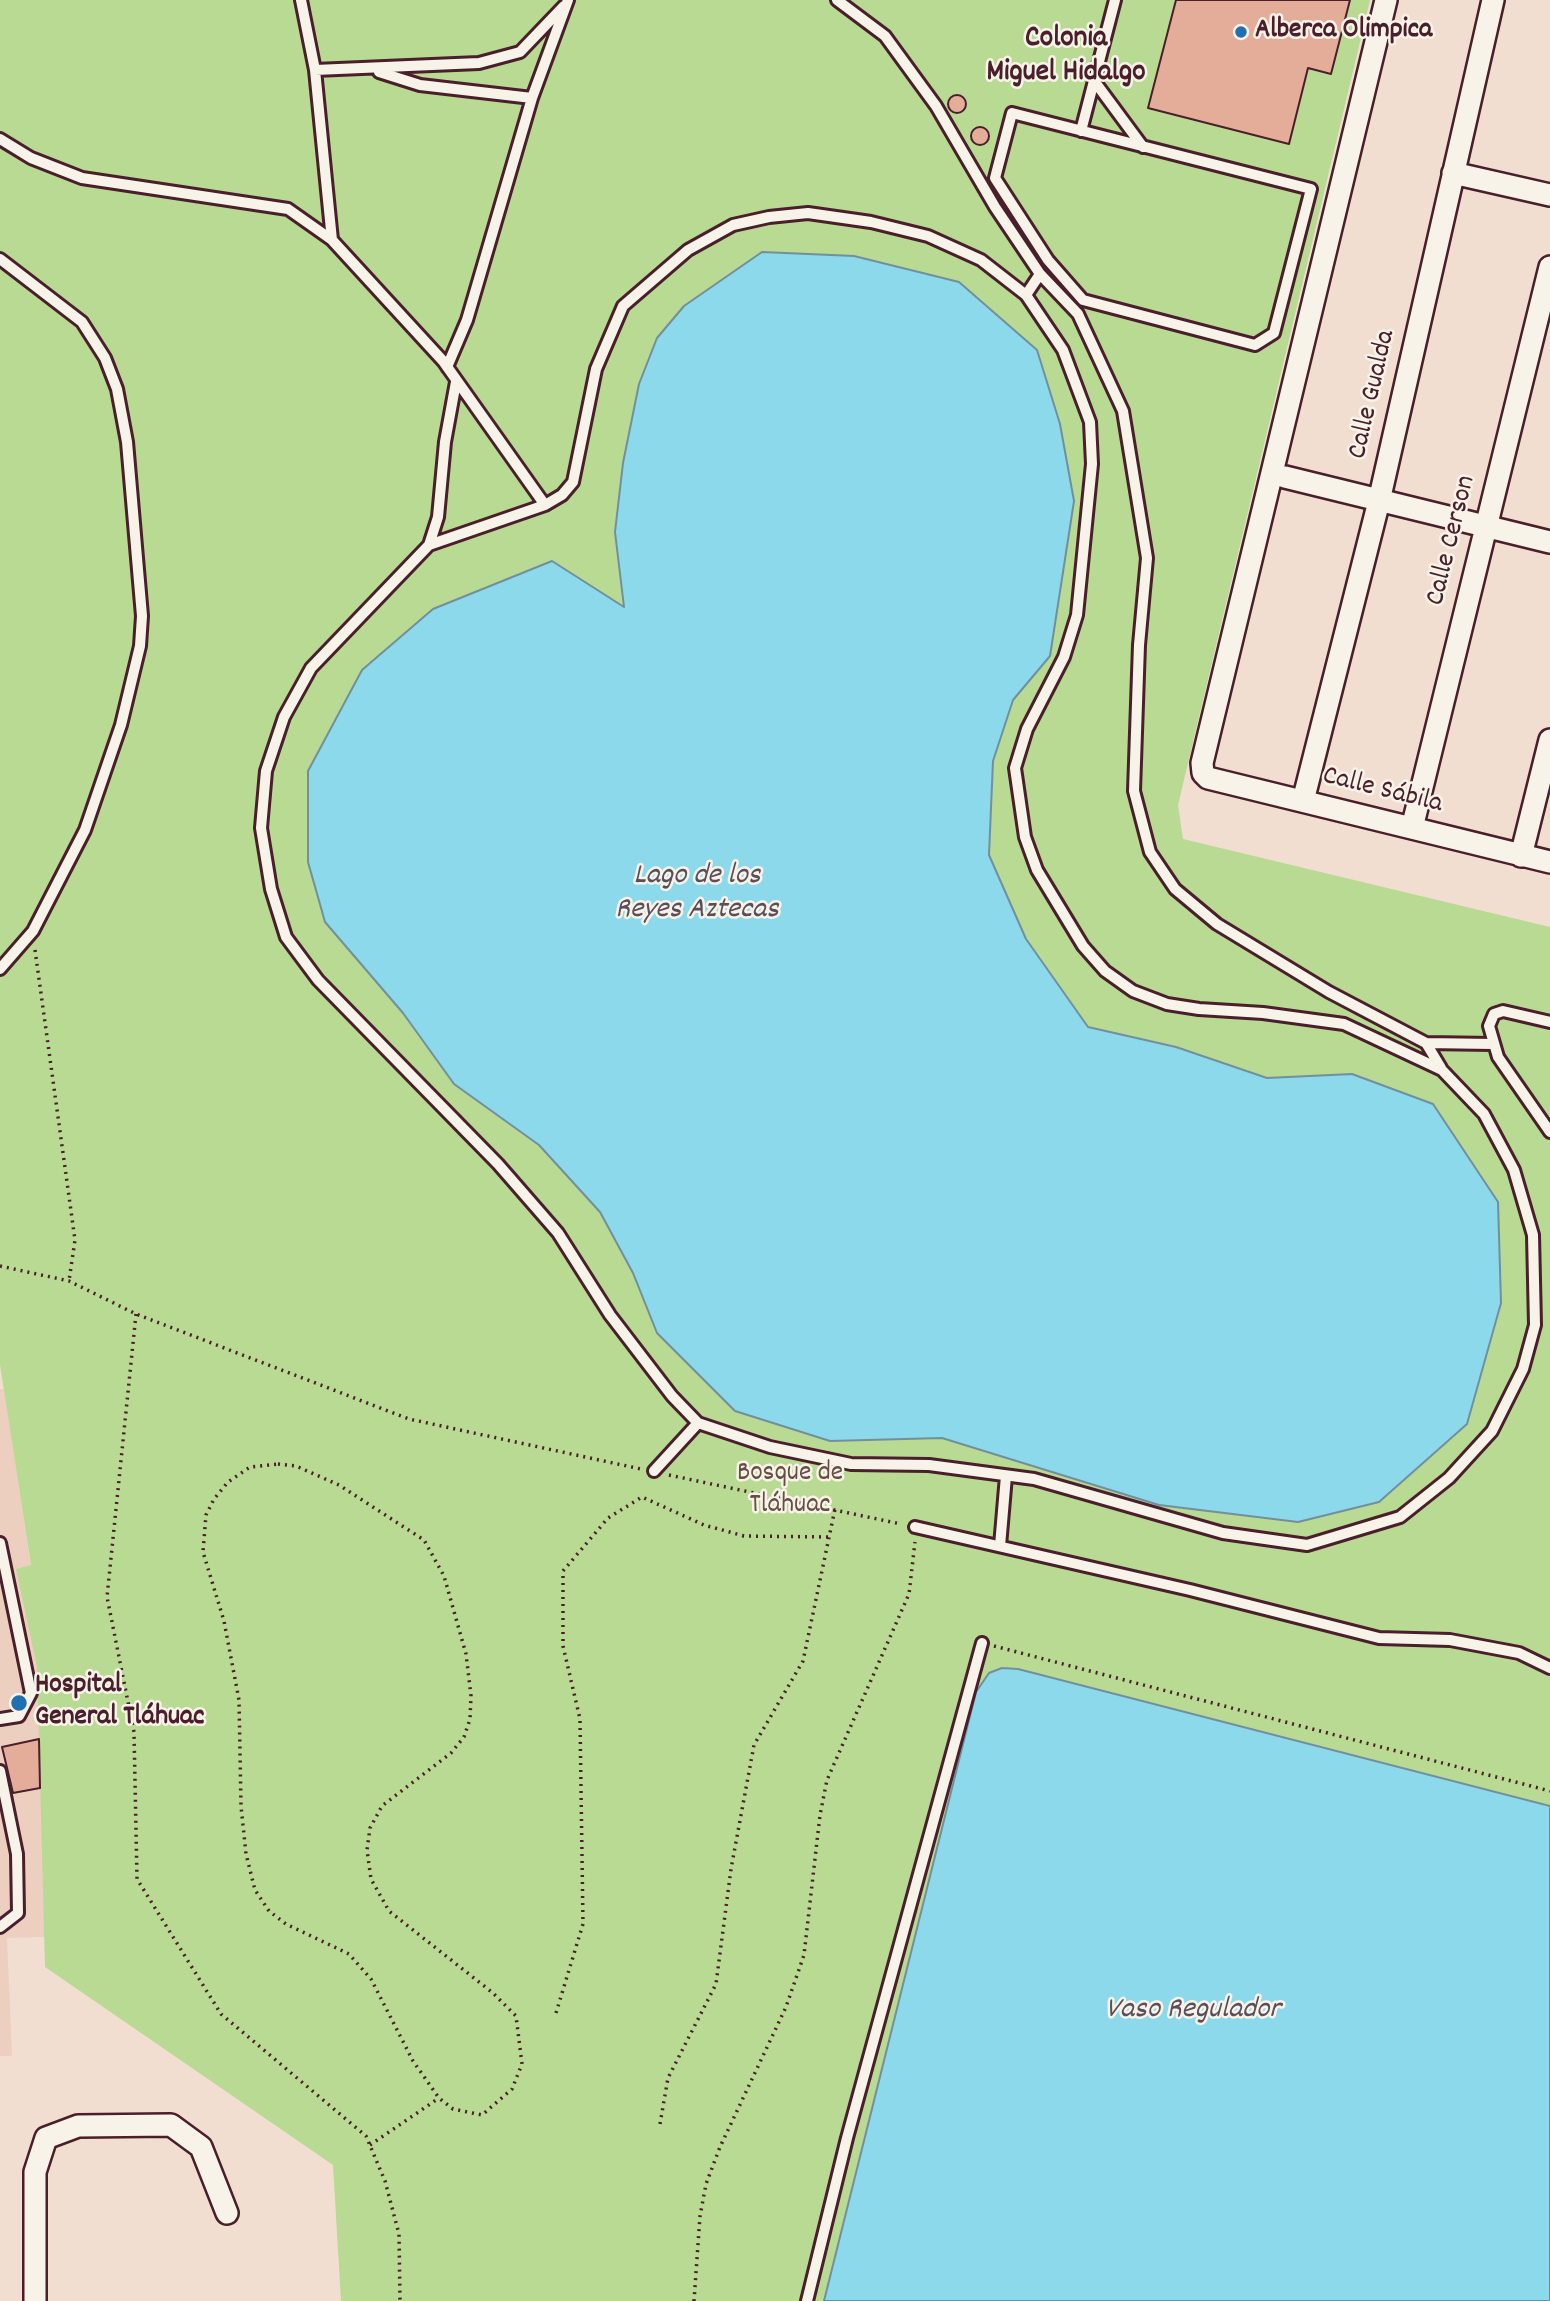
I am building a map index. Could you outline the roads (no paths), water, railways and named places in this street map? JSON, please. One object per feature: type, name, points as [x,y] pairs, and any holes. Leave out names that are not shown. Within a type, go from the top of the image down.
[{"type":"street","name":"Calle Sábila","points":[[1386,0],[1202,763],[1203,774],[1208,778],[1550,862]]},
{"type":"street","name":"Calle Gualda","points":[[1303,801],[1378,501],[1493,0]]},
{"type":"street","points":[[1453,173],[1550,195]]},
{"type":"street","name":"Calle Cerson","points":[[1412,828],[1550,267]]},
{"type":"street","points":[[1285,477],[1550,542]]},
{"type":"street","points":[[1521,856],[1550,740]]},
{"type":"street","points":[[35,2301],[35,2172],[47,2138],[78,2126],[171,2125],[201,2147],[227,2213]]},
{"type":"lane","points":[[301,0],[315,70],[332,240]]},
{"type":"lane","points":[[837,0],[884,36],[936,106],[995,207],[1040,274],[1078,314],[1123,411],[1147,558],[1139,645],[1134,791],[1150,852],[1175,888],[1217,925],[1329,992],[1426,1043],[1493,1044]]},
{"type":"lane","points":[[1081,131],[1115,0]]},
{"type":"lane","points":[[315,70],[479,63],[520,52],[568,1]]},
{"type":"lane","points":[[447,367],[467,320],[532,98],[568,1]]},
{"type":"lane","points":[[369,69],[420,85],[532,98]]},
{"type":"lane","points":[[1095,82],[1143,148]]},
{"type":"lane","points":[[1012,113],[1081,131],[1311,189],[1274,333],[1255,345],[1083,300],[1048,260],[995,178],[1012,113]]},
{"type":"lane","points":[[0,139],[31,158],[82,178],[288,209],[332,240],[447,367],[545,505]]},
{"type":"lane","points":[[429,545],[545,505],[562,495],[573,482],[596,369],[623,306],[688,250],[733,225],[769,217],[808,213],[871,222],[928,236],[982,260],[1026,295],[1063,350],[1090,422],[1092,464],[1077,615],[1064,657],[1027,729],[1015,768],[1025,837],[1037,870],[1083,946],[1105,971],[1133,991],[1167,1004],[1344,1024],[1442,1070]]},
{"type":"lane","points":[[0,259],[82,322],[105,358],[117,388],[127,442],[142,617],[140,646],[121,725],[85,830],[33,931],[0,969]]},
{"type":"lane","points":[[1026,295],[1040,274]]},
{"type":"lane","points":[[457,382],[445,442],[438,517],[429,545],[311,668],[284,717],[266,771],[261,828],[271,889],[286,937],[318,980],[498,1164],[549,1223],[610,1315],[672,1395],[698,1423],[770,1447],[851,1464],[929,1465],[1034,1479],[1223,1533],[1307,1545],[1400,1517],[1449,1478],[1492,1431],[1523,1368],[1535,1325],[1533,1235],[1514,1170],[1484,1114],[1442,1070],[1426,1043]]},
{"type":"lane","points":[[1550,1022],[1503,1011],[1494,1014],[1489,1026],[1498,1057],[1550,1132]]},
{"type":"lane","points":[[654,1471],[698,1423]]},
{"type":"lane","points":[[999,1546],[1006,1476]]},
{"type":"lane","points":[[915,1527],[1379,1638],[1450,1640],[1519,1653],[1550,1668]]},
{"type":"lane","points":[[0,1543],[31,1693],[19,1716],[0,1719]]},
{"type":"lane","points":[[807,2301],[850,2124],[982,1643]]},
{"type":"lane","points":[[0,1771],[17,1854],[18,1913],[0,1927]]},
{"type":"water","name":"Lago de los Reyes Aztecas","points":[[762,252],[854,256],[959,282],[1037,350],[1060,424],[1074,501],[1050,656],[1013,700],[993,761],[989,855],[1026,939],[1088,1027],[1176,1047],[1267,1078],[1352,1074],[1433,1104],[1498,1202],[1501,1303],[1467,1424],[1379,1502],[1298,1522],[1159,1505],[942,1438],[830,1441],[735,1411],[657,1333],[633,1273],[600,1212],[539,1145],[454,1084],[403,1013],[325,922],[308,862],[308,771],[362,670],[433,609],[552,561],[624,607],[615,532],[623,463],[639,384],[657,338],[684,306]]},
{"type":"water","name":"Vaso Regulador","points":[[1002,1668],[1018,1669],[1550,1806],[1550,2301],[824,2301],[976,1692],[989,1673]]},
{"type":"place","name":"Alberca Olimpica","points":[[1241,32]]},
{"type":"place","name":"Hospital General Tláhuac","points":[[19,1703]]},
{"type":"district","name":"Colonia Miguel Hidalgo","points":[[1066,58]]},
{"type":"park label","name":"Bosque de Tláhuac","points":[[790,1491]]}]
